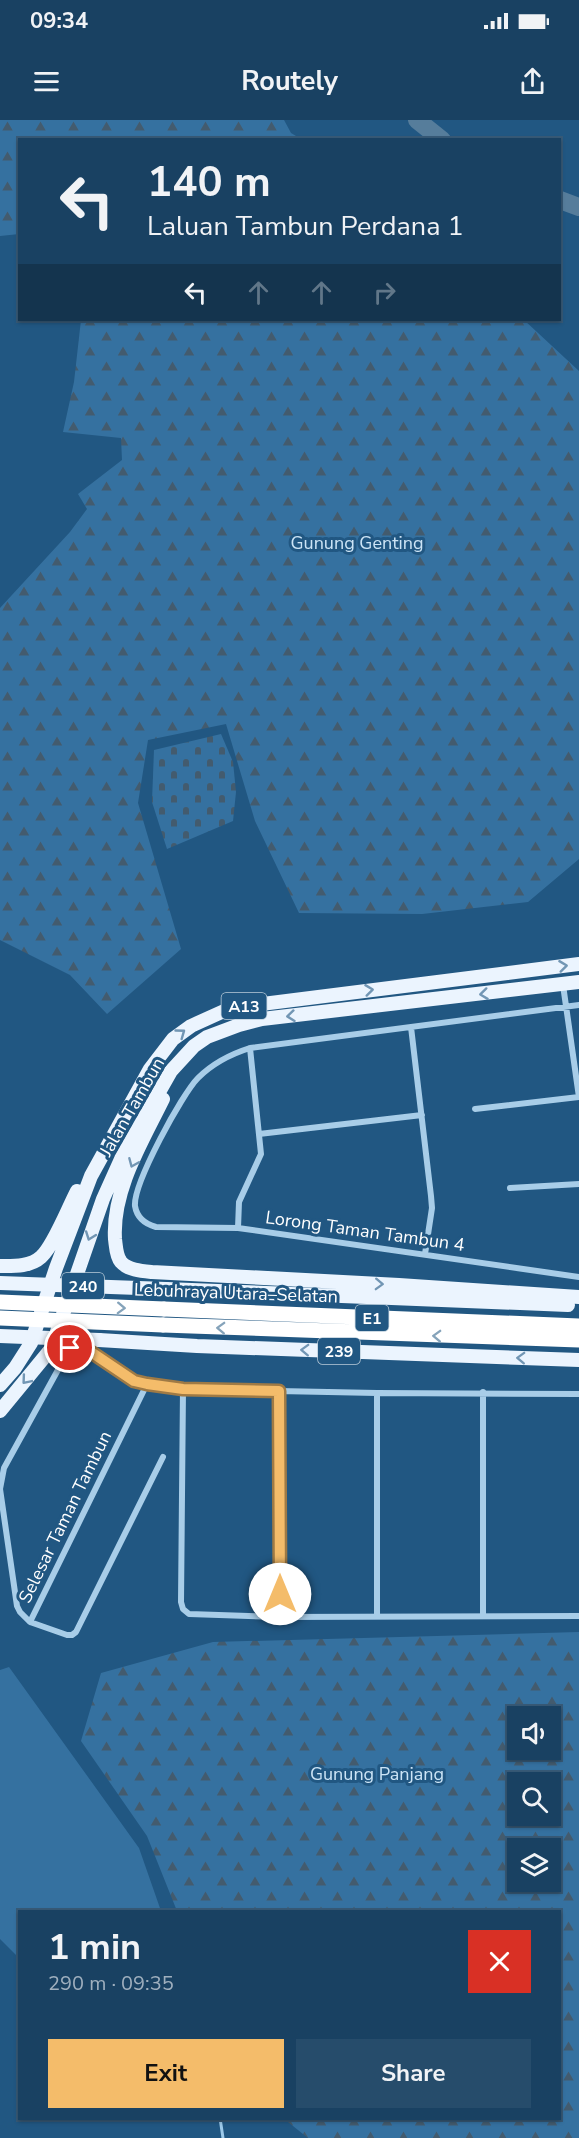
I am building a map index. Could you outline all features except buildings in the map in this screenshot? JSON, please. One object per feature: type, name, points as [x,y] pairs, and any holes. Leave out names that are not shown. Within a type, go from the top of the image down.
[{"type":"highway","name":"Lebuhraya Utara–Selatan","points":[[0,1302],[579,1326]]},
{"type":"highway","name":"Lebuhraya Utara–Selatan","points":[[0,1318],[579,1340]]},
{"type":"main road","name":"Jalan Tambun","points":[[0,1385],[15,1368],[31,1343],[56,1268],[91,1176],[150,1069],[173,1039],[207,1018],[231,1009],[262,1003],[579,964]]},
{"type":"main road","name":"Jalan Tambun","points":[[0,1411],[51,1349],[116,1169],[140,1122],[171,1071],[194,1046],[207,1037],[262,1019],[579,982]]},
{"type":"main road","points":[[171,1071],[166,1093],[132,1164],[115,1214],[117,1253],[120,1261],[128,1267],[152,1272],[579,1297]]},
{"type":"main road","points":[[0,1266],[17,1266],[41,1257],[52,1241],[77,1191],[91,1176]]},
{"type":"main road","name":"240","points":[[0,1283],[579,1306]]},
{"type":"main road","name":"239","points":[[0,1336],[197,1346],[579,1360]]},
{"type":"street","points":[[475,1109],[579,1097],[563,984]]},
{"type":"street","points":[[237,1228],[239,1202],[261,1154],[250,1048],[579,1005]]},
{"type":"street","points":[[411,1027],[432,1208],[425,1254]]},
{"type":"street","name":"Lorong Taman Tambun 4","points":[[250,1048],[225,1058],[198,1078],[189,1088],[167,1124],[136,1197],[136,1210],[146,1224],[156,1227],[237,1228],[579,1277]]},
{"type":"street","points":[[260,1134],[422,1115]]},
{"type":"street","points":[[510,1188],[579,1184]]},
{"type":"street","name":"Selesar Taman Tambun","points":[[70,1348],[1,1478],[0,1488],[18,1611],[30,1622],[147,1384]]},
{"type":"street","points":[[51,1349],[88,1350],[134,1381],[183,1389],[579,1394]]},
{"type":"street","points":[[183,1389],[181,1602],[183,1610],[189,1614],[280,1617],[579,1616]]},
{"type":"street","points":[[279,1391],[280,1617]]},
{"type":"street","points":[[483,1392],[483,1615]]},
{"type":"street","points":[[376,1393],[377,1616]]},
{"type":"street","points":[[30,1622],[69,1636],[76,1632],[163,1457]]},
{"type":"green space","points":[[0,120],[284,120],[291,133],[299,138],[18,138],[18,234],[0,236]]},
{"type":"green space","name":"Gunung Genting","points":[[81,321],[525,321],[579,371],[579,859],[528,902],[422,914],[299,913],[255,821],[226,724],[148,740],[138,803],[181,949],[107,1014],[70,975],[0,940],[0,608],[70,532],[87,509],[78,494],[122,460],[121,438],[63,432],[74,382]]},
{"type":"green space","points":[[221,734],[233,762],[236,792],[233,821],[167,849],[152,802],[154,750]]},
{"type":"green space","name":"Gunung Panjang","points":[[579,1632],[579,2138],[308,2138],[286,2120],[561,2120],[561,1910],[177,1910],[147,1836],[81,1741],[101,1673],[213,1642]]},
{"type":"green space","points":[[9,1667],[139,1848],[161,1910],[18,1910],[18,1957],[0,1939],[0,1670]]},
{"type":"waterway","points":[[417,120],[440,138]]},
{"type":"waterway","points":[[561,200],[579,207]]},
{"type":"waterway","points":[[220,2120],[223,2138]]},
{"type":"route","points":[[70,1348],[88,1350],[134,1381],[147,1384],[183,1389],[279,1391],[280,1594]]}]
